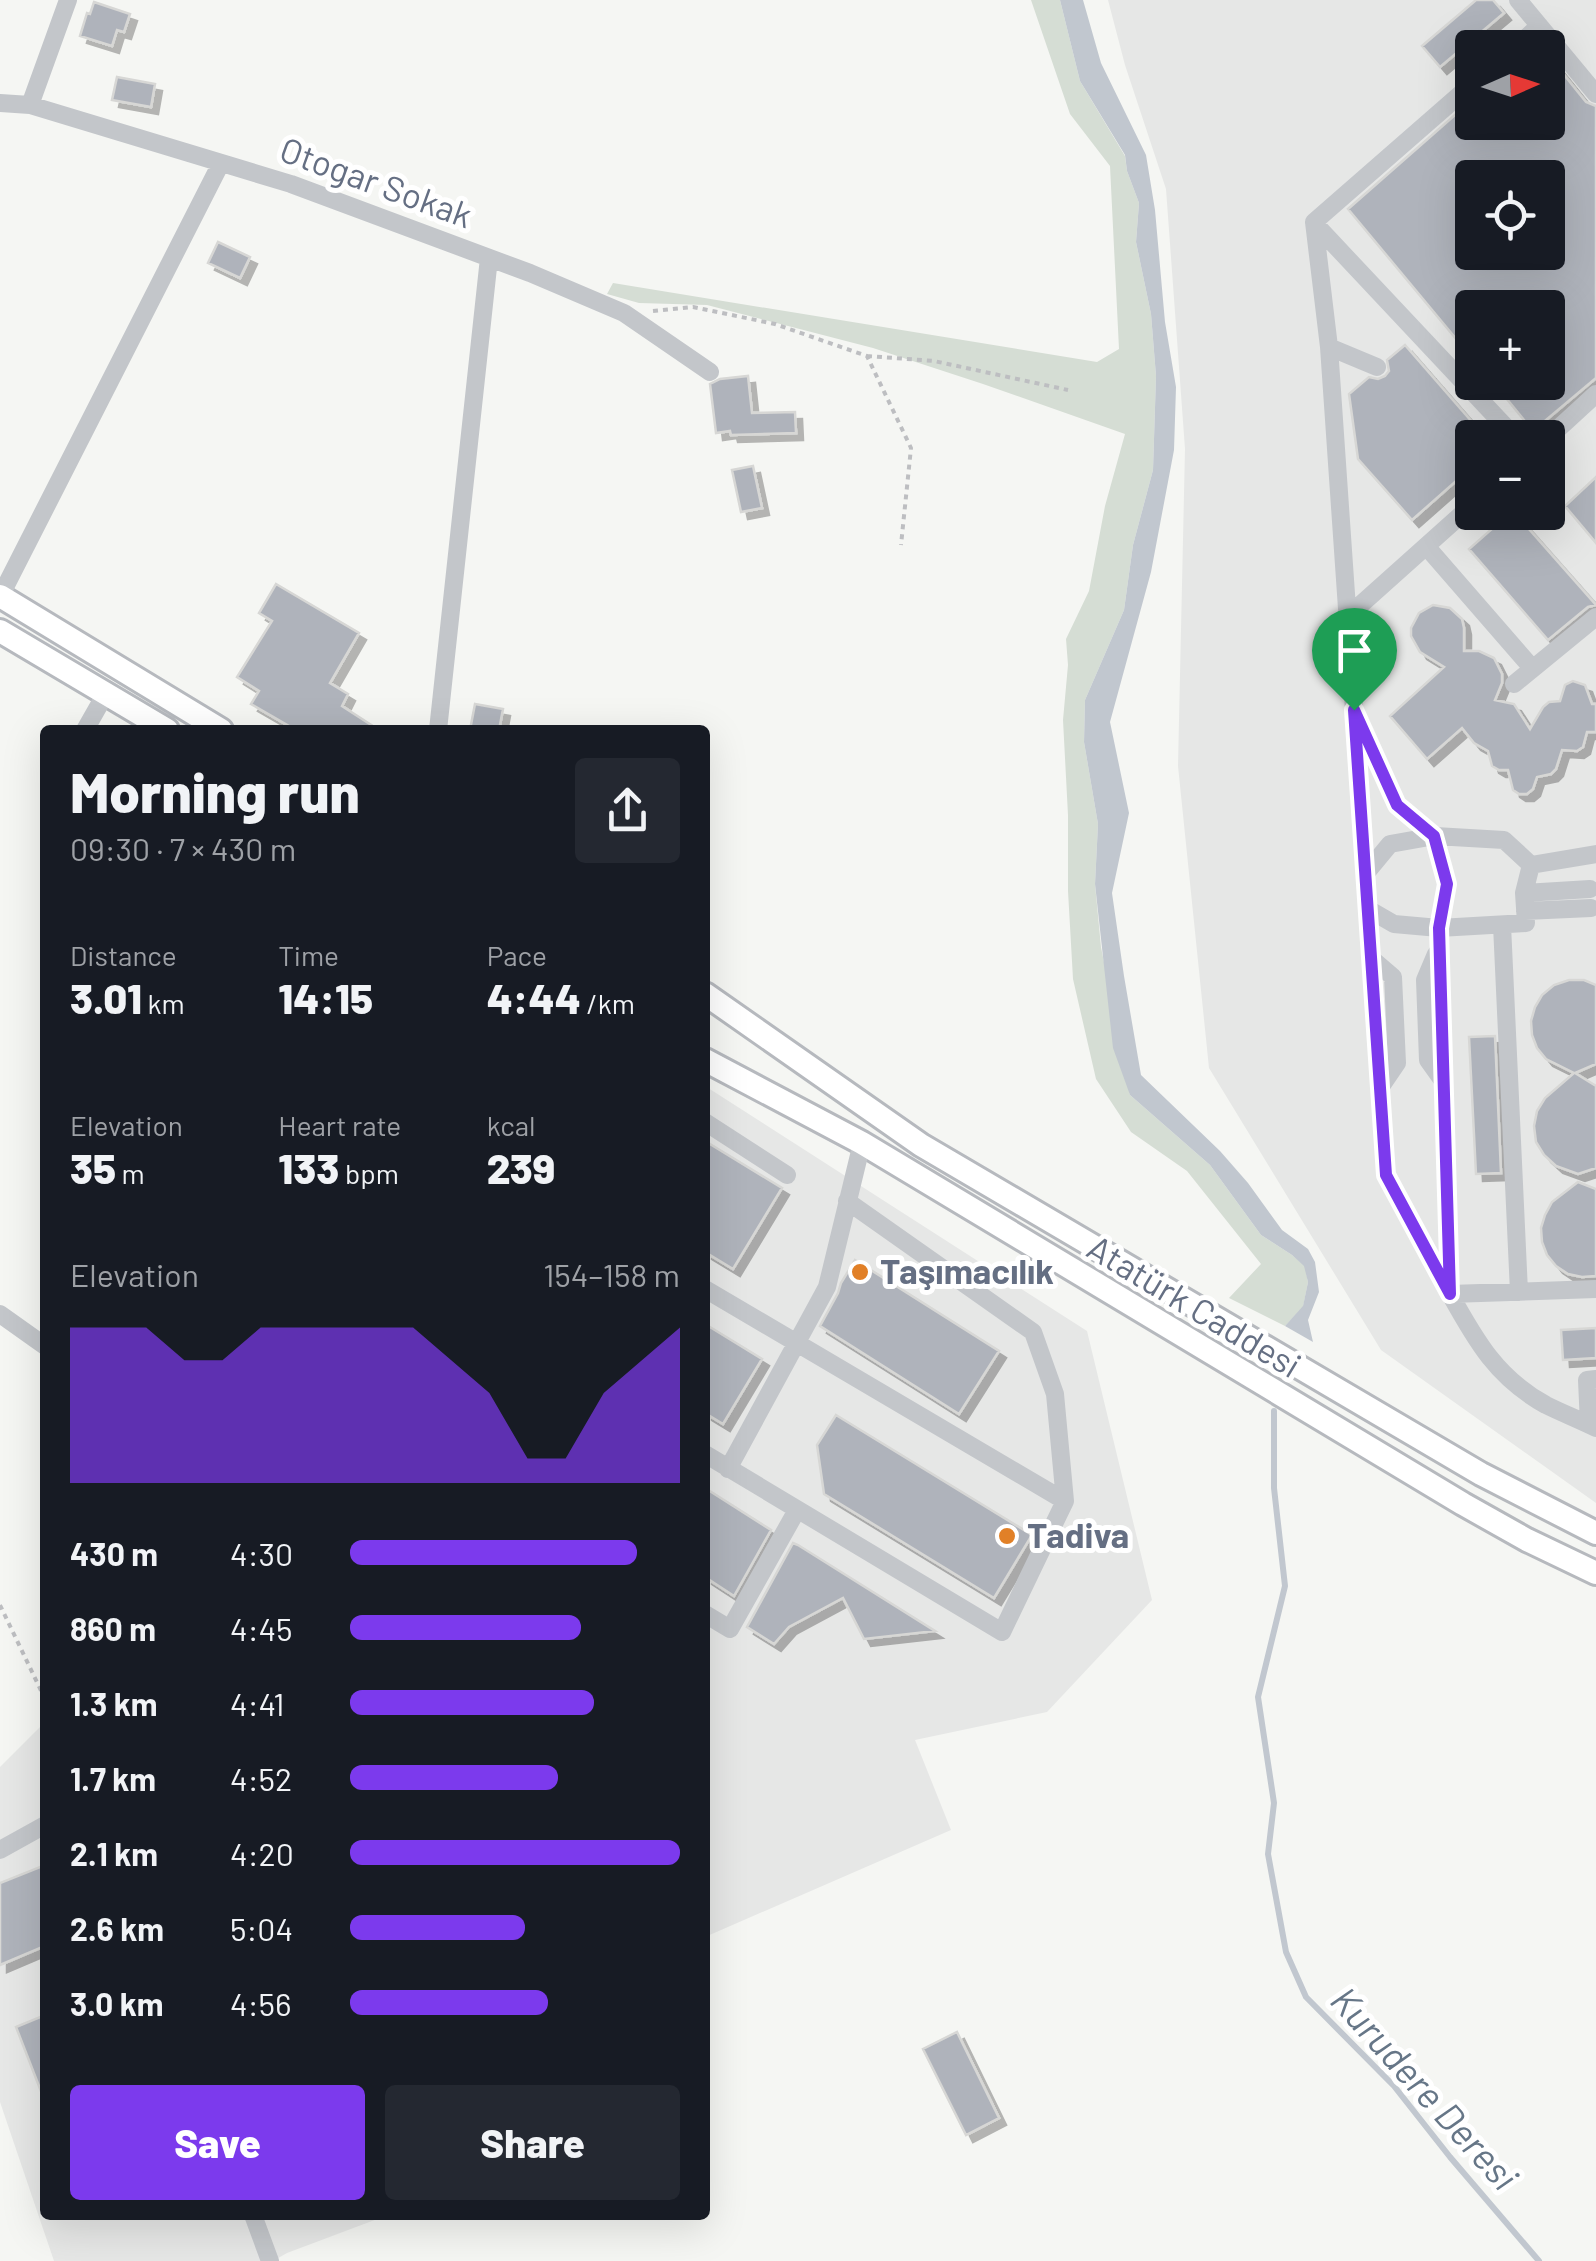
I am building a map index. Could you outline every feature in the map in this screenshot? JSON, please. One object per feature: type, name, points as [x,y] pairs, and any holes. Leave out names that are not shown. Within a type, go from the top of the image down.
[{"type":"main road","points":[[0,596],[213,725]]},
{"type":"main road","points":[[0,631],[159,725]]},
{"type":"main road","name":"Atatürk Caddesi","points":[[710,997],[921,1145],[1480,1474],[1596,1533]]},
{"type":"main road","name":"Atatürk Caddesi","points":[[710,1063],[862,1143],[1463,1504],[1596,1573]]},
{"type":"street","points":[[30,106],[68,0]]},
{"type":"street","points":[[1518,0],[1596,94]]},
{"type":"street","points":[[1535,30],[1540,26]]},
{"type":"street","points":[[1314,222],[1455,99]]},
{"type":"street","name":"Otogar Sokak","points":[[0,104],[30,106],[291,184],[488,258],[624,313],[710,372]]},
{"type":"street","points":[[0,596],[221,163]]},
{"type":"street","points":[[1314,222],[1329,347],[1372,959],[1393,977],[1398,1062],[1380,1088],[1386,1175],[1478,1346],[1506,1376],[1544,1404],[1594,1426]]},
{"type":"street","points":[[1314,222],[1499,420]]},
{"type":"street","points":[[439,725],[488,258]]},
{"type":"street","points":[[1329,347],[1377,366]]},
{"type":"street","points":[[1565,422],[1596,394]]},
{"type":"street","points":[[1348,616],[1455,520]]},
{"type":"street","points":[[1426,546],[1532,668]]},
{"type":"street","points":[[1514,684],[1596,617]]},
{"type":"street","points":[[89,725],[106,694]]},
{"type":"street","points":[[1354,710],[1397,805],[1434,836],[1447,884],[1439,936],[1425,980],[1428,1060],[1444,1082],[1450,1294]]},
{"type":"street","points":[[1366,873],[1390,844],[1434,836],[1504,840],[1531,865]]},
{"type":"street","points":[[1531,865],[1596,854]]},
{"type":"street","points":[[1368,909],[1394,924],[1439,936],[1526,924],[1524,902],[1531,865]]},
{"type":"street","points":[[1524,902],[1590,898]]},
{"type":"street","points":[[1502,925],[1519,1292]]},
{"type":"street","points":[[710,1125],[787,1174]]},
{"type":"street","points":[[728,1469],[827,1287],[862,1143]]},
{"type":"street","points":[[710,1457],[1002,1632],[1065,1501],[1055,1394],[1033,1332],[847,1202]]},
{"type":"street","points":[[1450,1294],[1596,1289]]},
{"type":"street","points":[[710,1292],[1065,1501]]},
{"type":"street","points":[[0,1314],[40,1342]]},
{"type":"street","points":[[1594,1426],[1588,1380],[1596,1379]]},
{"type":"street","points":[[710,1617],[730,1628],[797,1510]]},
{"type":"street","points":[[0,1850],[40,1829]]},
{"type":"street","points":[[255,2220],[270,2261]]},
{"type":"path","points":[[624,313],[693,308],[775,324],[868,356],[934,361],[1068,390]]},
{"type":"path","points":[[868,356],[911,448],[902,545]]},
{"type":"path","points":[[0,1605],[40,1689]]},
{"type":"shaded area","points":[[1031,0],[1060,0],[1080,81],[1125,156],[1139,203],[1136,242],[1151,314],[1156,376],[1153,470],[1133,545],[1124,610],[1085,700],[1084,742],[1098,824],[1095,884],[1101,947],[1130,1095],[1210,1165],[1261,1235],[1305,1266],[1308,1282],[1303,1307],[1285,1326],[1229,1298],[1261,1264],[1187,1171],[1131,1132],[1096,1079],[1073,979],[1063,720],[1066,639],[1089,591],[1105,506],[1125,434],[873,348],[707,305],[639,303],[607,294],[613,283],[1097,362],[1119,349],[1110,166],[1070,114]]},
{"type":"shaded area","points":[[1060,0],[1083,0],[1101,63],[1146,155],[1176,387],[1174,450],[1151,572],[1110,722],[1129,813],[1112,893],[1141,1075],[1220,1151],[1282,1230],[1308,1249],[1315,1262],[1319,1292],[1308,1320],[1313,1342],[1285,1326],[1303,1306],[1308,1282],[1304,1266],[1261,1235],[1210,1165],[1130,1095],[1113,1048],[1095,884],[1098,824],[1084,742],[1085,700],[1124,610],[1133,545],[1153,470],[1156,376],[1151,314],[1136,242],[1139,203],[1125,155],[1080,81]]},
{"type":"shaded area","points":[[1108,0],[1596,0],[1596,1503],[1381,1350],[1209,1068],[1178,766],[1185,449],[1166,189]]},
{"type":"shaded area","points":[[710,1089],[1087,1331],[1152,1600],[1047,1712],[915,1740],[951,1830],[710,1935]]},
{"type":"shaded area","points":[[40,1727],[40,2220],[0,2102],[0,1767]]},
{"type":"shaded area","points":[[40,2220],[375,2220],[273,2261],[54,2261]]},
{"type":"building","points":[[1476,0],[1493,0],[1504,13],[1484,30],[1455,30],[1455,54],[1440,67],[1422,46]]},
{"type":"building","points":[[94,2],[130,14],[124,32],[117,30],[112,46],[80,36]]},
{"type":"building","points":[[1565,76],[1586,102],[1596,106],[1596,378],[1546,420],[1524,420],[1508,400],[1565,400],[1565,290],[1455,290],[1455,338],[1348,209],[1455,115],[1455,140],[1565,140]]},
{"type":"building","points":[[117,77],[155,84],[151,107],[112,100]]},
{"type":"building","points":[[218,242],[250,257],[240,278],[208,263]]},
{"type":"building","points":[[1405,345],[1470,420],[1455,420],[1455,482],[1412,520],[1358,459],[1349,394],[1369,377],[1385,376],[1389,371],[1387,360]]},
{"type":"building","points":[[748,376],[752,413],[795,412],[796,433],[716,433],[710,384]]},
{"type":"building","points":[[753,466],[762,508],[741,512],[732,470]]},
{"type":"building","points":[[1596,477],[1596,543],[1565,506]]},
{"type":"building","points":[[1491,530],[1530,530],[1596,605],[1588,607],[1548,640],[1469,549]]},
{"type":"building","points":[[276,584],[359,633],[330,683],[348,694],[342,706],[371,725],[287,725],[251,704],[259,691],[237,677],[272,621],[259,613]]},
{"type":"building","points":[[1433,605],[1450,608],[1462,619],[1464,651],[1479,651],[1494,658],[1502,674],[1495,700],[1514,704],[1530,729],[1543,707],[1560,701],[1565,685],[1573,681],[1585,685],[1592,704],[1596,704],[1596,732],[1587,732],[1583,747],[1577,751],[1562,750],[1556,769],[1537,777],[1527,794],[1513,790],[1508,770],[1492,766],[1488,751],[1474,743],[1462,728],[1427,759],[1390,716],[1444,667],[1420,652],[1411,636],[1419,613]]},
{"type":"building","points":[[475,704],[503,709],[500,725],[471,725]]},
{"type":"building","points":[[1569,980],[1596,985],[1596,1064],[1575,1073],[1596,1086],[1596,1168],[1578,1174],[1556,1166],[1544,1155],[1536,1142],[1534,1126],[1545,1098],[1574,1073],[1546,1059],[1537,1048],[1531,1021],[1542,995]]},
{"type":"building","points":[[1495,1036],[1501,1173],[1476,1174],[1469,1037]]},
{"type":"building","points":[[710,1144],[782,1188],[733,1269],[710,1255]]},
{"type":"building","points":[[1578,1182],[1596,1189],[1596,1276],[1568,1274],[1547,1255],[1542,1242],[1541,1228],[1552,1202]]},
{"type":"building","points":[[855,1260],[999,1351],[959,1414],[820,1326]]},
{"type":"building","points":[[710,1327],[762,1359],[723,1424],[710,1416]]},
{"type":"building","points":[[1596,1328],[1596,1358],[1563,1360],[1561,1330]]},
{"type":"building","points":[[836,1415],[1032,1535],[994,1598],[824,1494],[817,1445]]},
{"type":"building","points":[[710,1491],[771,1530],[734,1596],[710,1580]]},
{"type":"building","points":[[793,1543],[935,1631],[864,1639],[843,1598],[789,1627],[774,1644],[747,1627]]},
{"type":"building","points":[[40,1867],[40,1948],[0,1965],[0,1883]]},
{"type":"building","points":[[40,2017],[40,2089],[16,2027]]},
{"type":"building","points":[[957,2032],[999,2118],[966,2135],[923,2049]]},
{"type":"waterway","name":"Kurudere Deresi","points":[[1274,1411],[1274,1488],[1285,1586],[1258,1697],[1274,1803],[1268,1854],[1286,1952],[1306,1997],[1394,2086],[1539,2261]]},
{"type":"place","name":"Taşımacılık","points":[[860,1272]]},
{"type":"place","name":"Tadiva","points":[[1007,1536]]},
{"type":"route","points":[[1354,710],[1397,805],[1434,836],[1447,884],[1439,928],[1450,1294],[1386,1175],[1354,710]]}]
